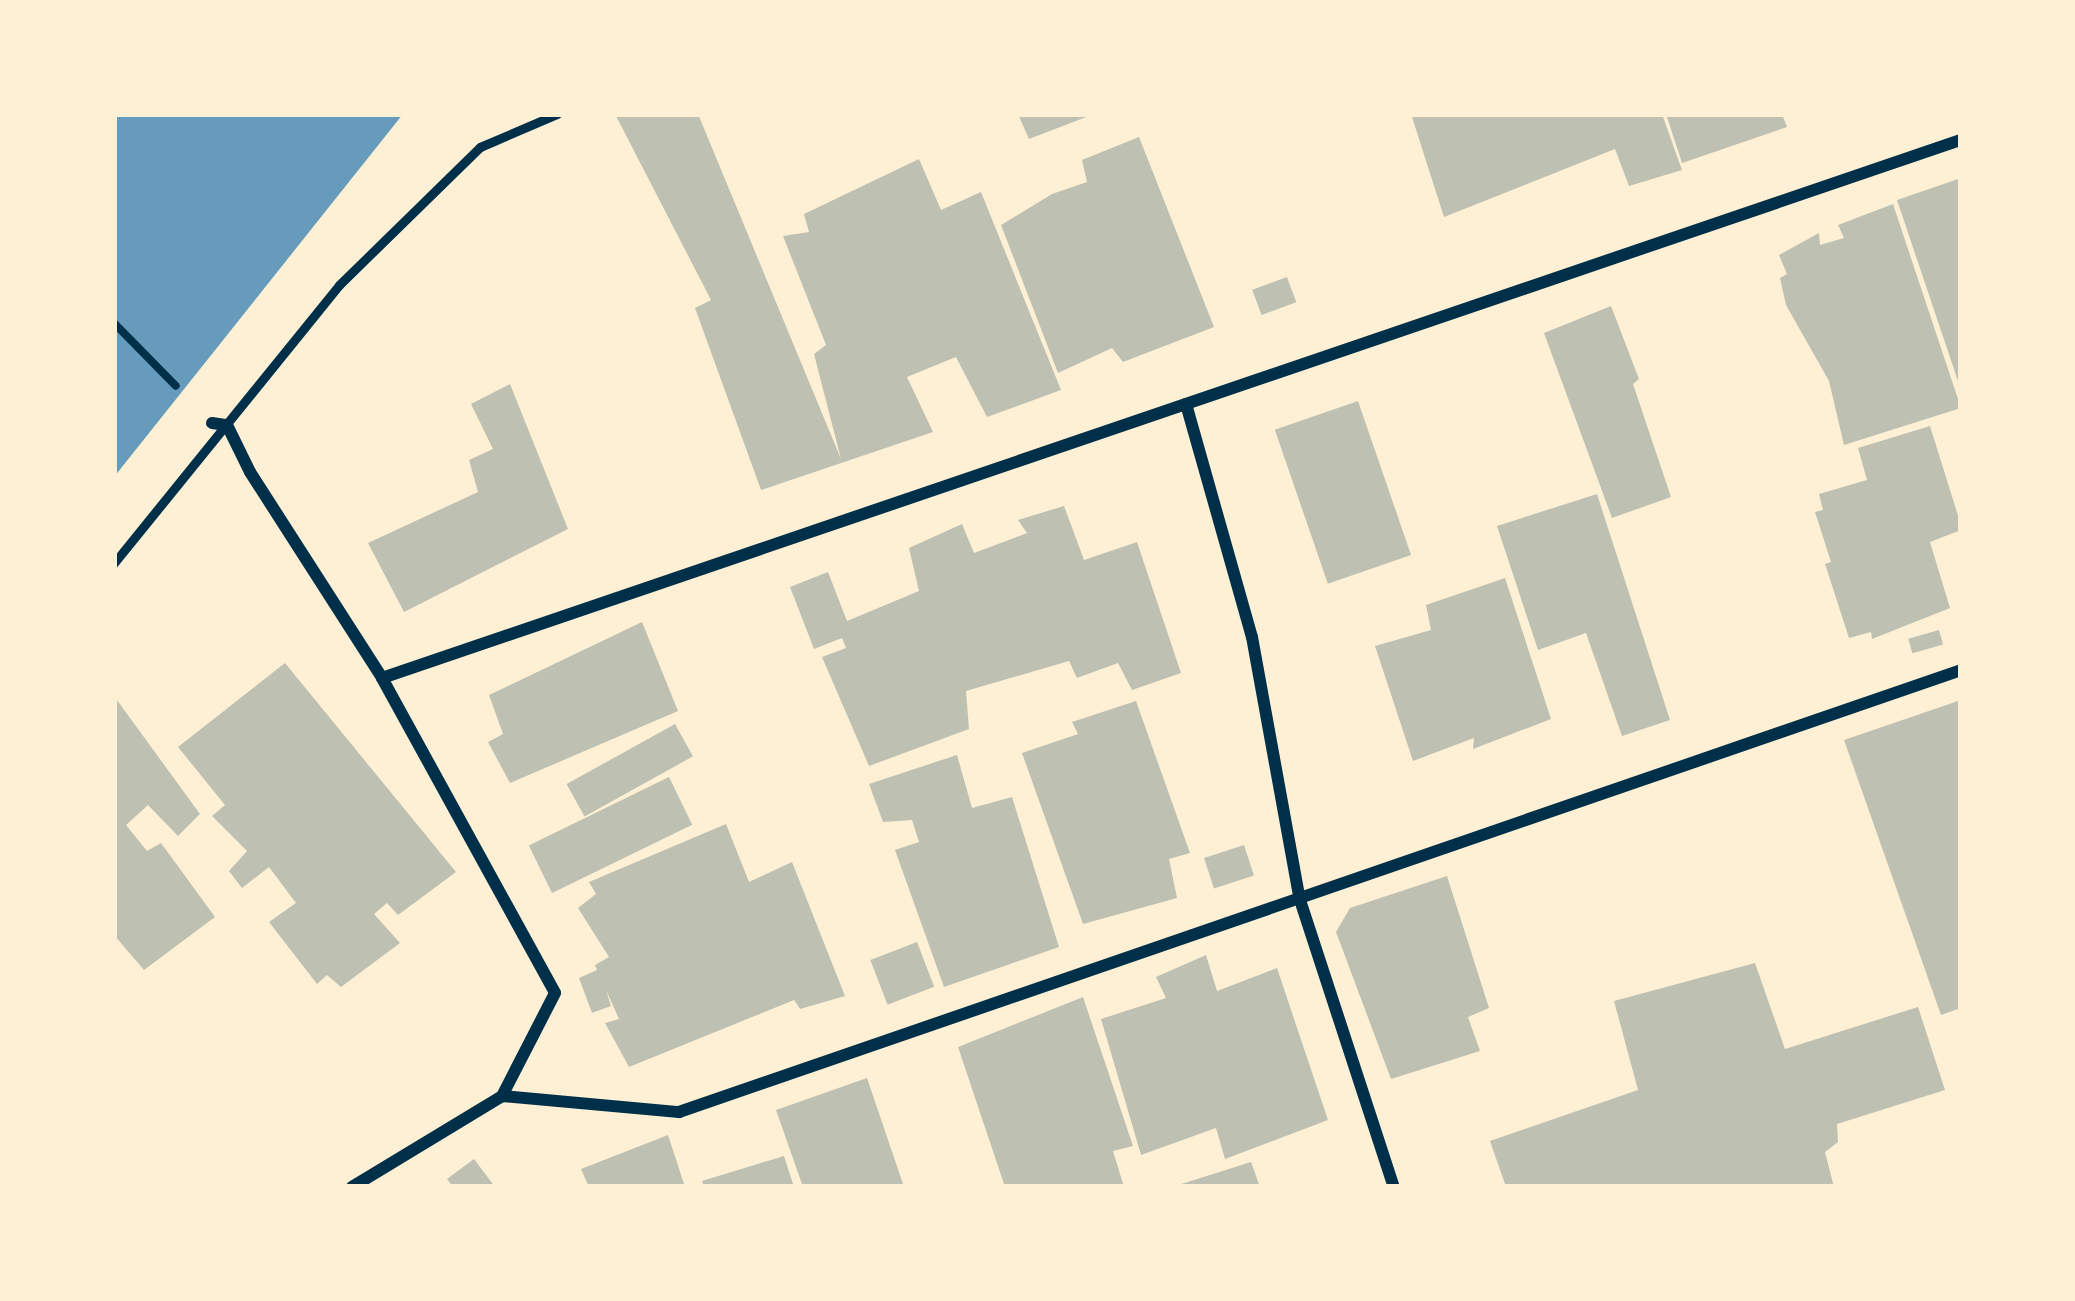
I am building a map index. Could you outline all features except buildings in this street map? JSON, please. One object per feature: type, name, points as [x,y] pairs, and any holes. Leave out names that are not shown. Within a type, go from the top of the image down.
[{"type":"street","points":[[382,678],[1961,140]]},
{"type":"street","points":[[1186,404],[1252,637],[1300,900],[1394,1187]]},
{"type":"street","points":[[220,424],[382,678],[555,993],[502,1096],[352,1187]]},
{"type":"street","points":[[502,1096],[679,1112],[1300,900],[1441,845],[1961,670]]},
{"type":"lane","points":[[114,563],[220,424],[339,285],[480,147],[557,114]]},
{"type":"path","points":[[114,323],[220,424]]},
{"type":"water","points":[[114,114],[403,114],[114,477]]}]
